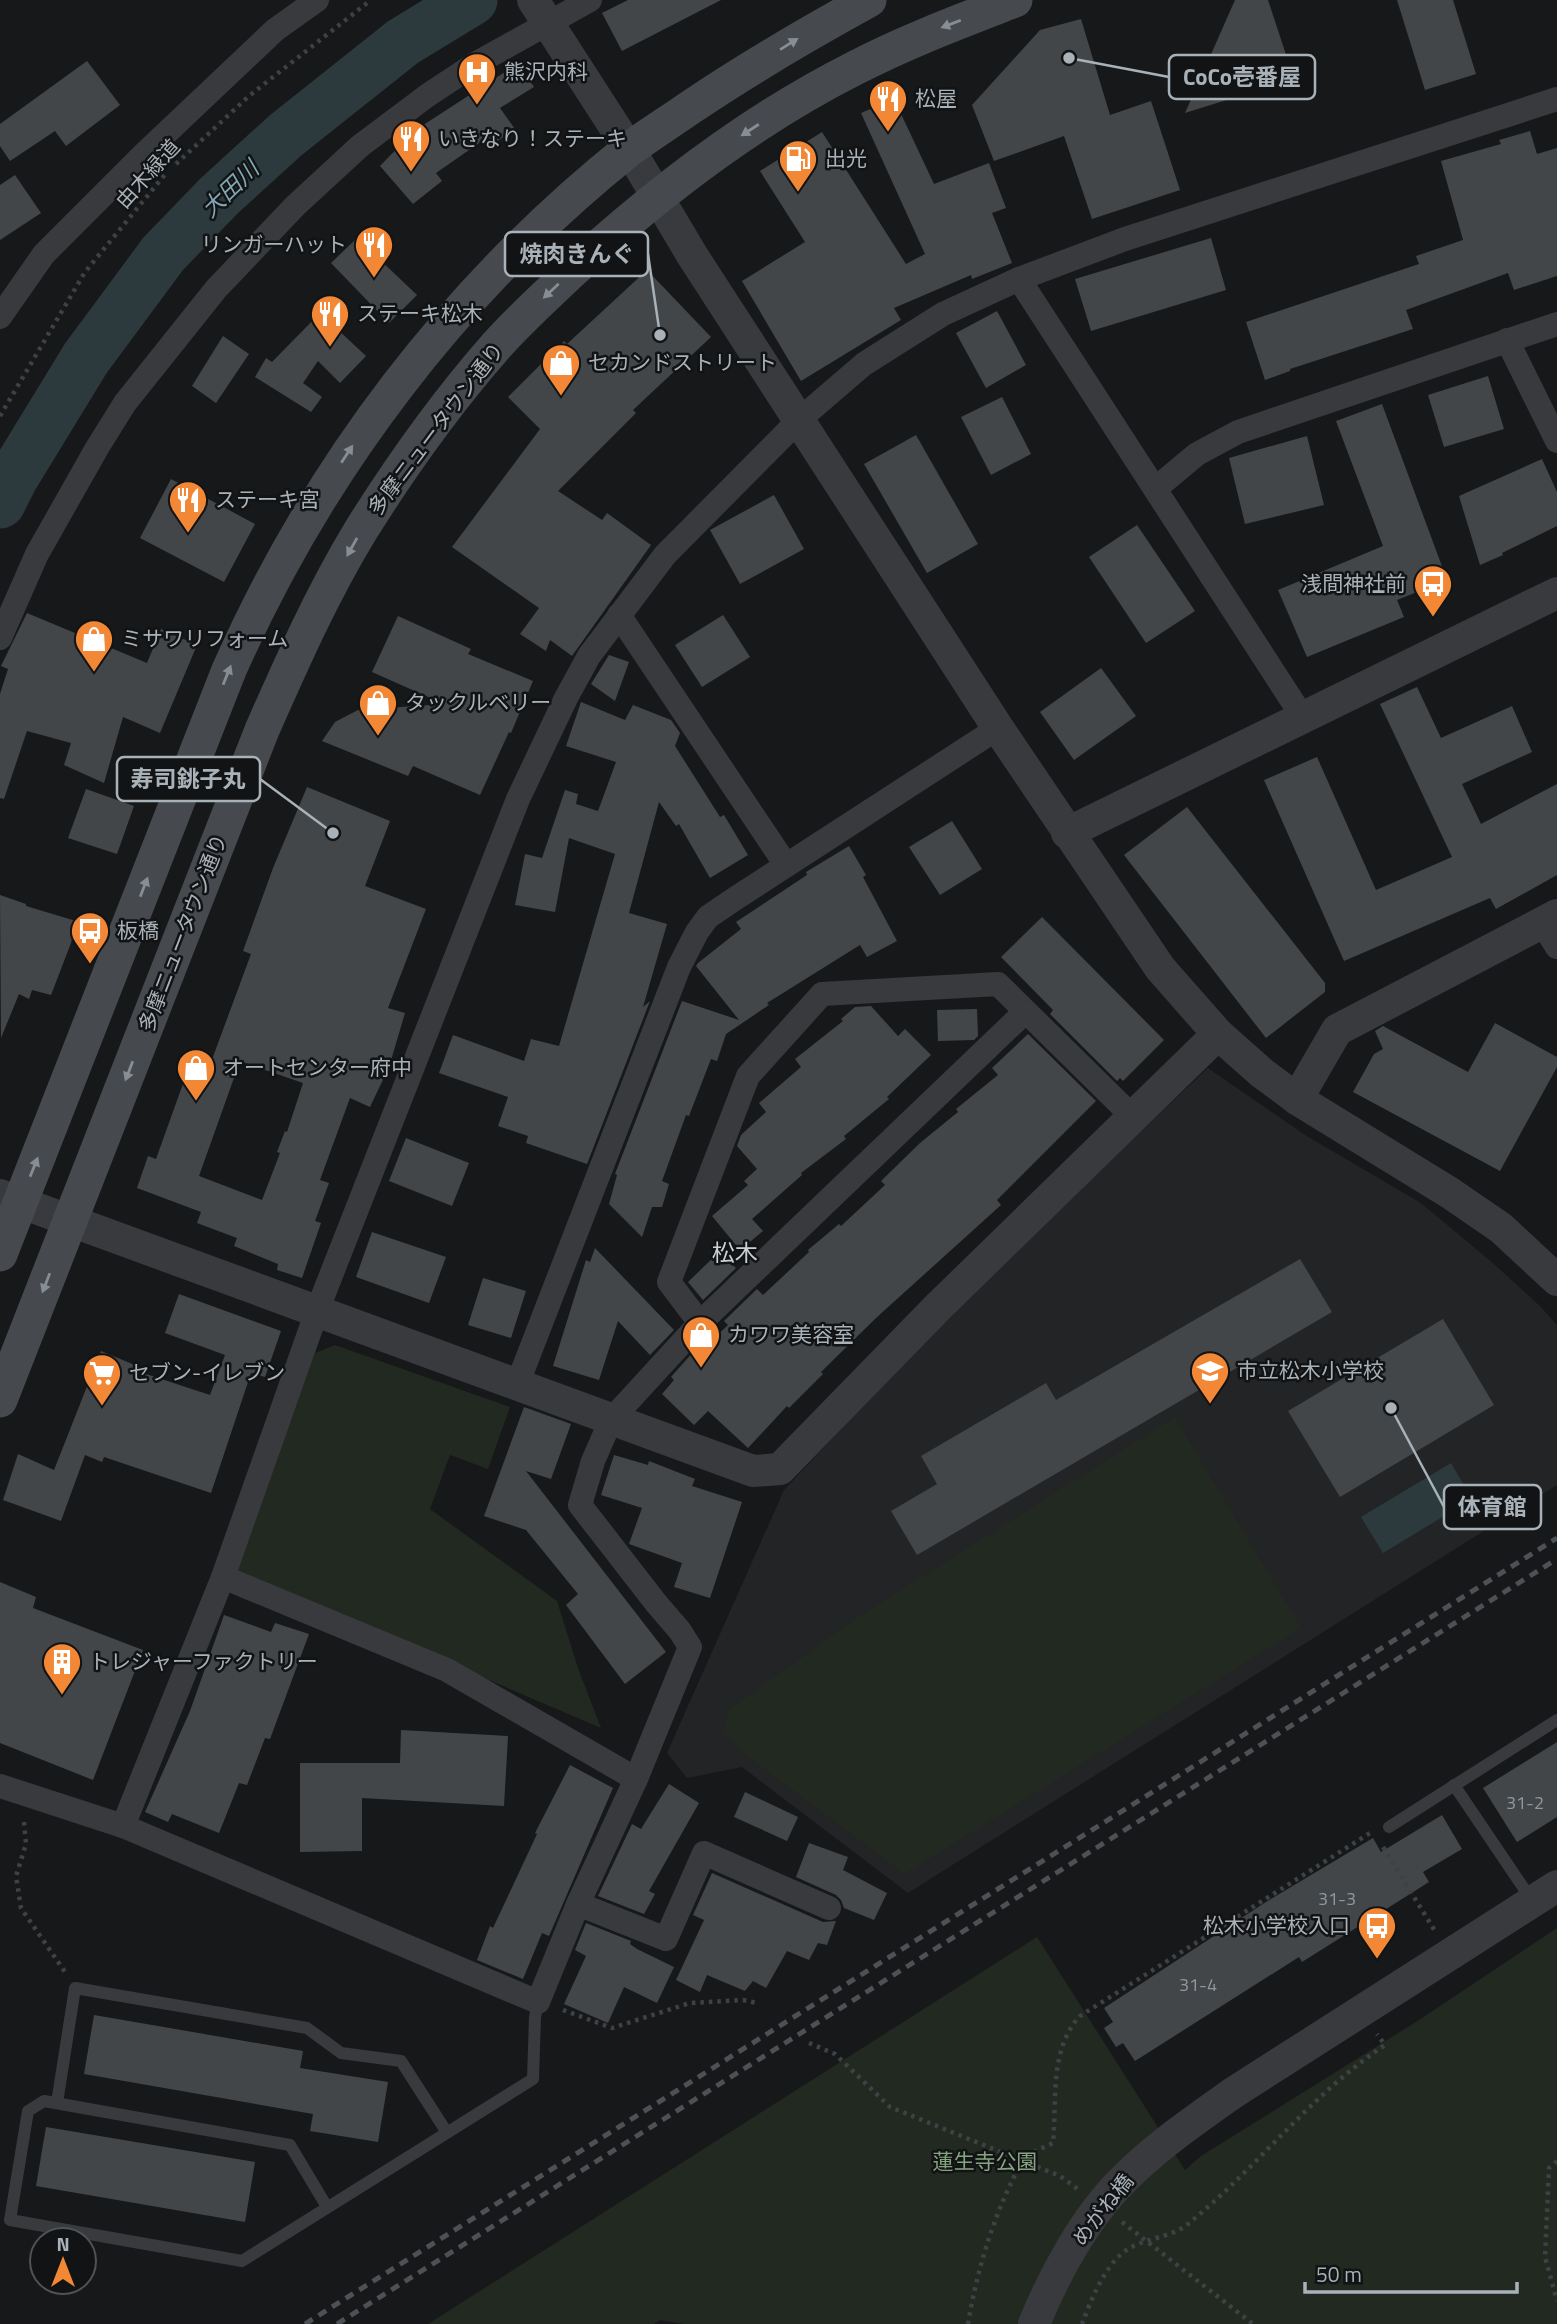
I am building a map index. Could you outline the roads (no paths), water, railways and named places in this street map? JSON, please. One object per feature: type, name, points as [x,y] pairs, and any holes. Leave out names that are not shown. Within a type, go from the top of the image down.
[{"type":"main road","points":[[0,1254],[10,1199],[229,670],[256,609],[287,550],[352,447],[428,346],[470,297],[540,227],[629,149],[794,41],[869,0]]},
{"type":"main road","name":"多摩ニュータウン通り","points":[[0,1400],[262,730],[302,638],[360,532],[405,463],[496,347],[577,267],[658,197],[726,146],[830,81],[916,38],[1015,0]]},
{"type":"street","points":[[0,317],[44,254],[84,214],[275,30],[317,0]]},
{"type":"street","points":[[0,638],[37,554],[97,448],[125,403],[216,289],[295,206],[360,146],[475,64],[538,8],[590,0]]},
{"type":"street","points":[[538,8],[629,149],[692,256],[800,419],[998,729],[1160,968],[1218,1034],[1297,1099],[1450,1193],[1500,1228],[1557,1280]]},
{"type":"street","points":[[123,1826],[223,1577],[317,1311],[518,799],[583,667],[665,555],[800,419],[864,364],[943,314],[1019,279],[1125,239],[1557,99]]},
{"type":"street","points":[[1019,279],[1302,716]]},
{"type":"street","points":[[1155,489],[1197,454],[1238,432],[1557,324]]},
{"type":"street","points":[[1507,340],[1557,441]]},
{"type":"street","points":[[1068,833],[1557,593]]},
{"type":"street","points":[[619,615],[786,865]]},
{"type":"street","points":[[517,1385],[679,967],[697,932],[708,918],[786,865],[998,729]]},
{"type":"street","points":[[1297,1099],[1337,1030],[1552,929]]},
{"type":"street","points":[[701,1323],[669,1282],[748,1076],[822,994],[998,984],[1132,1116]]},
{"type":"street","points":[[10,1790],[123,1826],[538,2002],[691,1647],[580,1505],[593,1461],[611,1420],[701,1323],[1025,1012]]},
{"type":"street","points":[[10,1199],[753,1471],[780,1469],[938,1307],[1218,1034]]},
{"type":"street","points":[[223,1577],[447,1670],[636,1779]]},
{"type":"street","points":[[578,1904],[666,1939],[704,1853],[829,1908]]},
{"type":"street","name":"めがね橋","points":[[1034,2324],[1066,2256],[1122,2180],[1177,2132],[1233,2093],[1545,1894]]},
{"type":"lane","points":[[1384,1827],[1557,1720]]},
{"type":"lane","points":[[1454,1785],[1545,1894]]},
{"type":"lane","points":[[57,2103],[75,1988],[307,2028],[341,2053],[401,2061],[446,2132]]},
{"type":"lane","points":[[327,2207],[290,2145],[44,2101],[28,2111],[10,2220],[242,2261],[533,2079],[538,2002]]},
{"type":"waterway","name":"大田川","points":[[0,503],[86,358],[163,254],[219,196],[286,135],[403,42],[472,0]]},
{"type":"railway","points":[[305,2324],[1557,1538]]},
{"type":"railway","points":[[337,2324],[1557,1559]]},
{"type":"place","name":"CoCo壱番屋","points":[[1069,58]]},
{"type":"place","name":"熊沢内科","points":[[477,106]]},
{"type":"place","name":"松屋","points":[[888,133]]},
{"type":"place","name":"いきなり！ステーキ","points":[[411,173]]},
{"type":"place","name":"出光","points":[[798,193]]},
{"type":"place","name":"リンガーハット","points":[[374,279]]},
{"type":"place","name":"焼肉きんぐ","points":[[660,335]]},
{"type":"place","name":"ステーキ松木","points":[[330,348]]},
{"type":"place","name":"セカンドストリート","points":[[561,397]]},
{"type":"place","name":"ステーキ宮","points":[[188,534]]},
{"type":"place","name":"浅間神社前","points":[[1433,618]]},
{"type":"place","name":"ミサワリフォーム","points":[[94,673]]},
{"type":"place","name":"タックルベリー","points":[[378,737]]},
{"type":"place","name":"寿司銚子丸","points":[[333,833]]},
{"type":"place","name":"板橋","points":[[90,965]]},
{"type":"place","name":"オートセンター府中","points":[[196,1102]]},
{"type":"place","name":"カワワ美容室","points":[[701,1369]]},
{"type":"place","name":"市立松木小学校","points":[[1210,1405]]},
{"type":"place","name":"セブン-イレブン","points":[[102,1407]]},
{"type":"place","name":"体育館","points":[[1391,1408]]},
{"type":"place","name":"トレジャーファクトリー","points":[[62,1696]]},
{"type":"place","name":"松木小学校入口","points":[[1377,1960]]},
{"type":"district","name":"松木","points":[[735,1253]]},
{"type":"park label","name":"蓮生寺公園","points":[[985,2162]]}]
